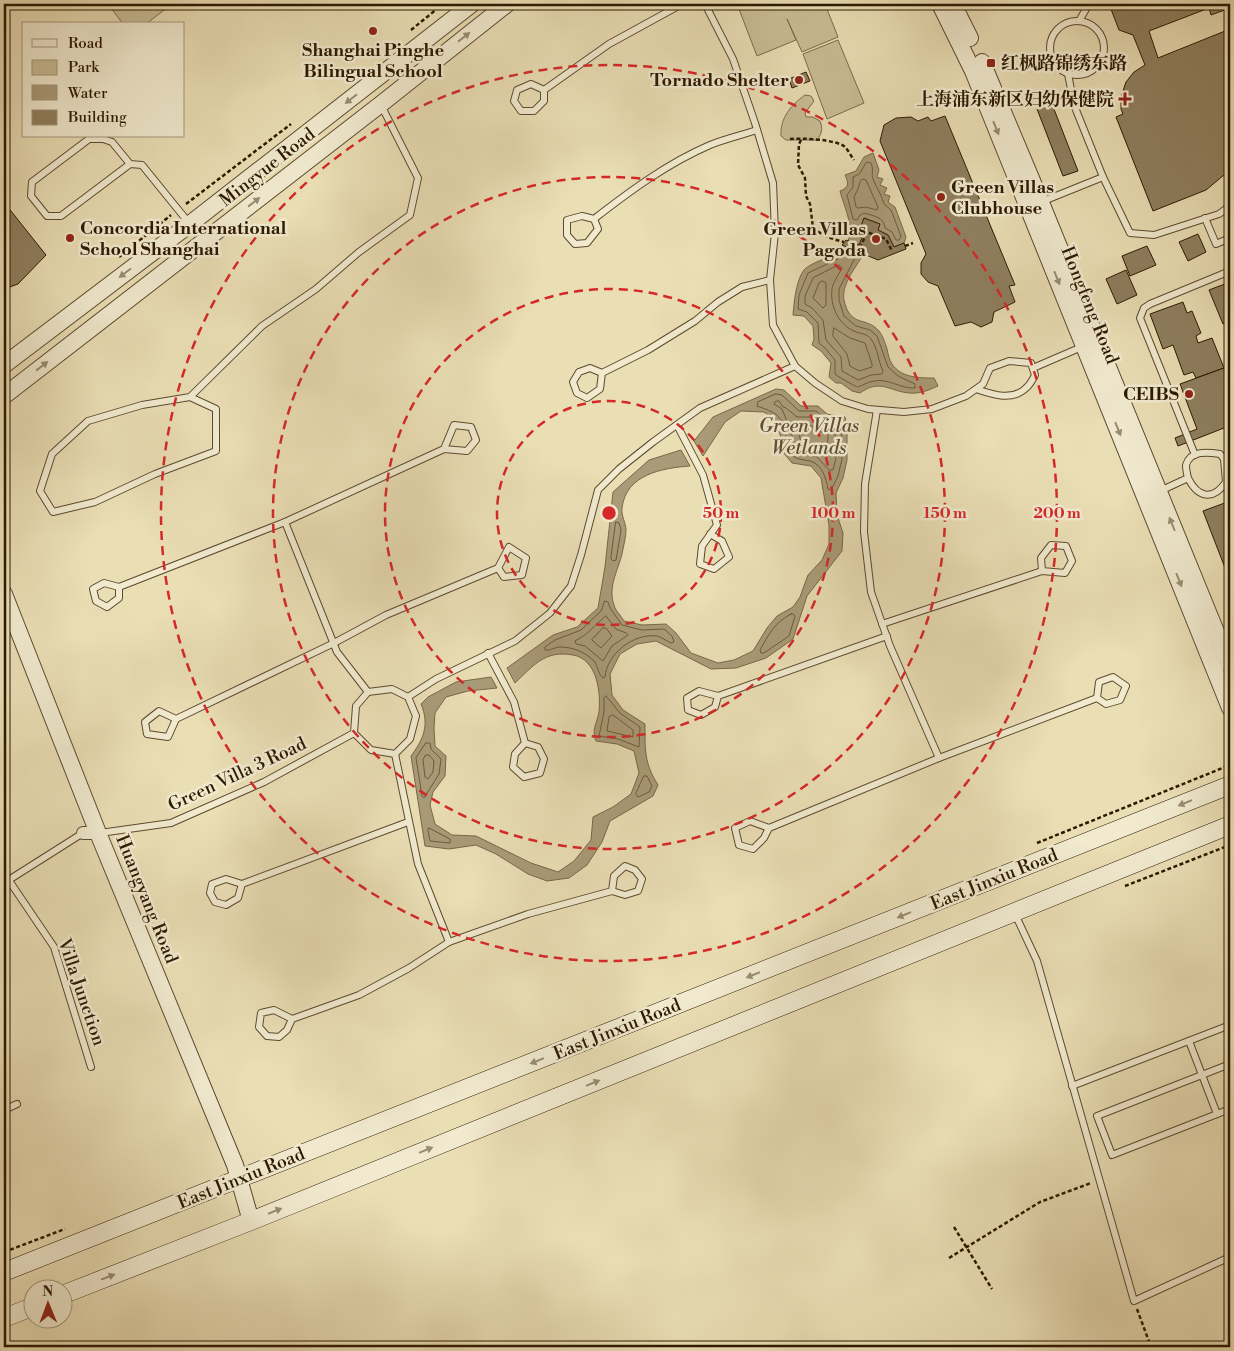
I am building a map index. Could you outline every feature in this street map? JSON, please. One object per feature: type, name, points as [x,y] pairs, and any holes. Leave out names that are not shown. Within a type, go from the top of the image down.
[{"type":"main road","name":"East Jinxiu Road","points":[[4,1272],[1230,785]]},
{"type":"main road","points":[[72,1291],[251,1221],[1230,825]]},
{"type":"main road","points":[[4,1318],[22,1310]]},
{"type":"street","name":"Mingyue Road","points":[[4,365],[190,224],[472,4]]},
{"type":"street","name":"Mingyue Road","points":[[4,396],[507,4]]},
{"type":"street","name":"Hongfeng Road","points":[[940,4],[974,71],[1034,204],[1159,491],[1230,666]]},
{"type":"street","name":"Hongfeng Road","points":[[953,4],[984,66],[1084,346],[1230,708]]},
{"type":"street","name":"Huangyang Road","points":[[4,594],[91,833],[240,1179],[251,1221]]},
{"type":"lane","points":[[544,90],[610,44],[682,4]]},
{"type":"lane","points":[[705,4],[733,60],[773,183],[775,233],[770,280],[773,325],[795,366],[815,383],[842,400],[868,409],[904,412],[932,409],[966,396],[982,384],[990,368],[1009,361],[1031,363],[1036,375],[1026,389],[1012,396],[995,396],[976,389]]},
{"type":"lane","points":[[1079,21],[1091,4]]},
{"type":"lane","points":[[1079,21],[1096,29],[1104,45],[1103,54],[1100,62],[1086,74],[1068,74],[1060,70],[1054,63],[1051,55],[1052,38],[1063,25],[1079,21]]},
{"type":"lane","points":[[1068,74],[1074,105],[1103,177],[1130,233],[1154,236],[1219,214],[1230,206]]},
{"type":"lane","points":[[532,84],[544,90],[544,101],[534,111],[522,111],[514,101],[517,90],[532,84]]},
{"type":"lane","points":[[190,397],[216,409],[216,451],[155,474],[95,502],[53,512],[40,491],[52,454],[88,421],[142,405],[190,397],[262,326],[316,289],[359,252],[410,215],[418,178],[381,104]]},
{"type":"lane","points":[[594,219],[637,186],[673,165],[710,145],[757,130]]},
{"type":"lane","points":[[130,164],[112,142],[103,139],[89,139],[32,182],[31,196],[47,216],[61,216],[130,164],[142,165],[190,224]]},
{"type":"lane","points":[[1034,204],[1103,177]]},
{"type":"lane","points":[[582,216],[594,219],[598,229],[587,243],[575,244],[566,235],[567,220],[582,216]]},
{"type":"lane","points":[[1206,218],[1216,244],[1230,238]]},
{"type":"lane","points":[[1195,455],[1140,318],[1144,308],[1150,304],[1230,271]]},
{"type":"lane","points":[[602,373],[600,389],[587,398],[576,393],[573,382],[579,372],[590,368],[602,373],[648,350],[687,326],[718,302],[742,287],[770,280]]},
{"type":"lane","points":[[1033,368],[1084,346]]},
{"type":"lane","points":[[408,697],[436,679],[514,641],[550,613],[571,586],[582,555],[598,490],[619,469],[700,408],[795,366]]},
{"type":"lane","points":[[877,410],[865,484],[864,532],[871,592],[886,636],[939,758]]},
{"type":"lane","points":[[119,587],[284,522],[444,449],[467,452],[476,440],[471,427],[454,425],[444,449]]},
{"type":"lane","points":[[677,425],[703,475],[716,525],[710,534],[702,546],[700,564],[714,569],[729,557],[722,541],[710,534]]},
{"type":"lane","points":[[1206,451],[1220,454],[1225,465],[1226,482],[1220,490],[1210,495],[1200,494],[1193,488],[1188,478],[1186,466],[1195,455],[1206,451]]},
{"type":"lane","points":[[1159,491],[1188,478]]},
{"type":"lane","points":[[284,522],[337,652],[368,692]]},
{"type":"lane","points":[[882,624],[1042,571],[1065,573],[1072,560],[1066,546],[1051,545],[1042,558],[1042,571]]},
{"type":"lane","points":[[176,719],[159,711],[145,722],[148,734],[168,737],[176,719],[334,643],[386,615],[498,568],[509,547],[526,558],[522,575],[504,577],[498,568]]},
{"type":"lane","points":[[718,696],[716,707],[701,715],[688,710],[687,698],[699,691],[718,696],[886,636]]},
{"type":"lane","points":[[488,653],[514,702],[525,742]]},
{"type":"lane","points":[[1113,677],[1126,686],[1120,700],[1106,704],[1097,698],[1099,682],[1113,677]]},
{"type":"lane","points":[[392,689],[408,697],[416,716],[410,739],[395,754],[371,750],[354,733],[356,706],[368,692],[392,689]]},
{"type":"lane","points":[[769,828],[750,821],[736,828],[739,845],[753,849],[764,838],[769,828],[939,758],[1097,698]]},
{"type":"lane","name":"Green Villa 3 Road","points":[[91,833],[171,823],[264,782],[354,733]]},
{"type":"lane","points":[[525,742],[538,747],[544,759],[540,773],[524,777],[513,767],[515,754],[525,742]]},
{"type":"lane","points":[[395,754],[418,864],[449,942]]},
{"type":"lane","points":[[242,884],[238,898],[226,905],[215,902],[210,893],[212,884],[226,879],[242,884],[408,822]]},
{"type":"lane","points":[[6,881],[91,833]]},
{"type":"lane","points":[[292,1019],[274,1010],[261,1013],[259,1027],[267,1036],[279,1037],[287,1030],[292,1019],[359,995],[409,968],[449,942],[528,914],[612,891],[624,895],[638,891],[642,879],[635,870],[625,866],[614,876],[612,891]]},
{"type":"lane","name":"Villa Junction","points":[[6,881],[54,947],[91,1066]]},
{"type":"lane","points":[[1014,913],[1036,961],[1134,1301],[1230,1256]]},
{"type":"lane","points":[[1072,1086],[1230,1025]]},
{"type":"lane","points":[[1189,1041],[1218,1114]]},
{"type":"lane","points":[[1230,1064],[1097,1116],[1112,1155],[1230,1109]]},
{"type":"lane","points":[[4,1110],[17,1104]]},
{"type":"path","points":[[406,34],[443,4]]},
{"type":"path","name":"Mingyue Road","points":[[117,258],[297,119]]},
{"type":"path","points":[[790,139],[823,139],[841,144],[854,160]]},
{"type":"path","points":[[801,140],[799,144],[798,165],[805,178],[806,196],[810,204],[813,228],[828,237],[844,242]]},
{"type":"path","points":[[860,248],[867,232],[886,239],[892,251]]},
{"type":"path","points":[[905,246],[913,243]]},
{"type":"path","points":[[949,1258],[1040,1202],[1099,1180]]},
{"type":"path","points":[[954,1227],[992,1289]]},
{"type":"path","points":[[1134,1301],[1151,1347]]},
{"type":"green space","points":[[108,4],[172,4],[149,22],[122,22]]},
{"type":"green space","points":[[737,4],[825,4],[838,37],[802,52],[787,19],[796,40],[757,56]]},
{"type":"green space","points":[[838,40],[864,103],[827,119],[803,54]]},
{"type":"green space","points":[[805,95],[811,96],[814,101],[805,113],[806,117],[813,117],[820,121],[821,133],[817,140],[786,140],[781,136],[784,118],[795,103]]},
{"type":"water","points":[[873,153],[879,170],[877,177],[883,179],[880,185],[887,188],[884,194],[890,196],[888,202],[895,207],[906,237],[904,243],[894,247],[888,235],[878,230],[880,224],[864,218],[857,236],[862,238],[859,245],[848,241],[850,235],[849,222],[840,191],[847,185],[845,175],[856,171],[864,157]]},
{"type":"water","points":[[843,245],[863,255],[845,288],[844,300],[850,315],[879,331],[885,342],[890,361],[896,369],[906,375],[934,378],[938,386],[914,393],[880,386],[860,393],[852,391],[841,383],[836,383],[829,377],[831,363],[821,351],[812,345],[814,339],[813,326],[804,316],[793,315],[794,304],[797,285],[804,270],[839,253]]},
{"type":"water","name":"Green Villas Wetlands","points":[[776,389],[784,390],[801,406],[818,406],[827,414],[845,417],[847,426],[847,460],[843,478],[836,493],[837,515],[843,533],[842,551],[807,596],[793,639],[766,658],[736,668],[711,669],[656,641],[637,644],[620,654],[610,674],[612,695],[623,710],[645,724],[645,748],[648,763],[658,785],[653,796],[610,821],[602,842],[587,865],[569,878],[547,881],[528,874],[496,854],[476,845],[449,849],[425,846],[411,756],[424,732],[425,719],[421,704],[428,697],[456,682],[491,677],[497,688],[468,691],[446,697],[435,713],[435,746],[446,756],[445,776],[433,792],[430,805],[435,824],[452,835],[476,836],[531,863],[558,872],[574,861],[591,840],[593,817],[613,807],[631,794],[639,773],[634,751],[617,744],[596,741],[594,730],[599,712],[598,686],[596,678],[587,663],[573,655],[563,654],[547,657],[534,665],[515,683],[507,668],[553,635],[577,627],[598,608],[605,567],[613,492],[649,460],[681,450],[690,466],[658,471],[647,475],[631,487],[625,497],[622,511],[626,535],[612,590],[615,607],[624,621],[642,625],[666,624],[676,633],[691,653],[718,663],[734,660],[753,651],[777,616],[793,607],[800,597],[808,575],[822,560],[829,544],[829,525],[821,478],[811,466],[792,463],[782,451],[780,434],[773,418],[764,412],[741,411],[725,422],[703,456],[694,441],[713,417]]},
{"type":"building","points":[[1109,4],[1230,4],[1230,8],[1211,15],[1209,8],[1149,31],[1158,58],[1230,29],[1230,170],[1206,190],[1153,211],[1116,117],[1123,114],[1121,97],[1126,82],[1134,72],[1145,65],[1133,35],[1119,30]]},
{"type":"building","name":"Tornado Shelter","points":[[806,72],[810,81],[792,88],[789,79]]},
{"type":"building","points":[[1052,104],[1078,171],[1063,176],[1037,109]]},
{"type":"building","name":"Green Villas Clubhouse","points":[[945,116],[1015,285],[1009,286],[1015,302],[994,312],[992,322],[981,327],[971,322],[955,326],[938,286],[928,282],[921,274],[921,263],[926,254],[880,141],[884,125],[896,118],[911,117],[918,121],[928,117],[931,121]]},
{"type":"building","points":[[7,206],[46,255],[18,284],[4,289],[4,207]]},
{"type":"building","name":"Green Villas Pagoda","points":[[864,218],[880,224],[878,230],[888,235],[894,247],[904,243],[906,249],[878,260],[842,245],[846,240],[859,245],[862,238],[857,236]]},
{"type":"building","points":[[1198,234],[1206,252],[1188,261],[1179,242]]},
{"type":"building","points":[[1147,246],[1156,265],[1130,276],[1122,256]]},
{"type":"building","points":[[1126,270],[1137,295],[1117,304],[1106,279]]},
{"type":"building","points":[[1230,282],[1230,321],[1223,324],[1209,290]]},
{"type":"building","points":[[1183,302],[1187,313],[1192,311],[1201,333],[1196,336],[1198,343],[1212,338],[1224,368],[1196,378],[1193,372],[1184,375],[1173,345],[1163,349],[1150,314]]},
{"type":"building","points":[[1224,368],[1230,384],[1230,444],[1224,428],[1178,446],[1175,438],[1197,429],[1180,384]]},
{"type":"building","points":[[1230,501],[1230,572],[1227,573],[1203,511]]},
{"type":"place","name":"Shanghai Pinghe Bilingual School","points":[[373,31]]},
{"type":"place","name":"红枫路锦绣东路","points":[[991,63]]},
{"type":"place","name":"Tornado Shelter","points":[[799,80]]},
{"type":"place","name":"上海浦东新区妇幼保健院","points":[[1125,99]]},
{"type":"place","name":"Green Villas Clubhouse","points":[[941,197]]},
{"type":"place","name":"Concordia International School Shanghai","points":[[70,238]]},
{"type":"place","name":"Green Villas Pagoda","points":[[876,239]]},
{"type":"place","name":"CEIBS","points":[[1189,394]]}]
